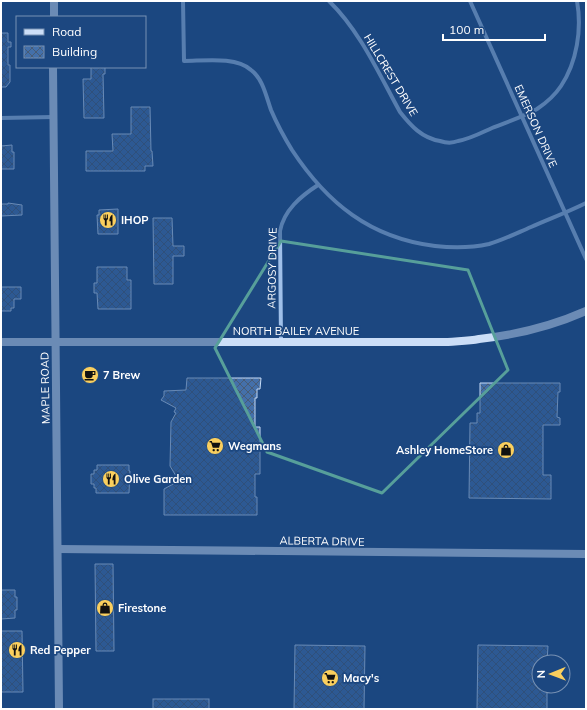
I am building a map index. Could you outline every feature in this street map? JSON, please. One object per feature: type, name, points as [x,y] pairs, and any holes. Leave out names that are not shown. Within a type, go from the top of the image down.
[{"type":"street","points":[[54,1],[54,16]]},
{"type":"street","points":[[184,1],[184,61],[228,61],[245,65],[251,69],[258,76],[272,111],[289,145],[318,185],[346,211],[372,228],[407,241],[446,247],[475,247],[501,240],[586,203]]},
{"type":"street","name":"HILLCREST DRIVE","points":[[329,1],[345,19],[360,40],[400,112],[412,126],[424,136],[441,142],[457,142],[521,116],[535,110],[554,95],[565,78],[577,44],[579,20],[577,1]]},
{"type":"street","name":"EMERSON DRIVE","points":[[470,1],[586,259]]},
{"type":"street","name":"MAPLE ROAD","points":[[53,68],[59,709]]},
{"type":"street","points":[[1,118],[53,117]]},
{"type":"street","name":"ARGOSY DRIVE","points":[[281,342],[281,223],[284,216],[293,205],[318,185]]},
{"type":"street","name":"NORTH BAILEY AVENUE","points":[[1,342],[448,342],[479,340],[516,334],[566,320],[586,311]]},
{"type":"street","name":"ALBERTA DRIVE","points":[[58,549],[586,554]]},
{"type":"highlighted area","points":[[281,241],[468,270],[508,370],[382,493],[267,452],[215,348]]},
{"type":"building","points":[[1,33],[8,33],[8,42],[11,42],[11,47],[8,47],[10,82],[6,87],[1,87]]},
{"type":"building","points":[[91,68],[105,68],[105,74],[103,74],[104,118],[84,118],[83,79],[91,79]]},
{"type":"building","points":[[131,107],[150,107],[151,151],[153,166],[145,166],[145,171],[86,171],[86,151],[113,151],[112,134],[131,134]]},
{"type":"building","points":[[12,145],[12,152],[14,152],[14,169],[1,169],[1,146]]},
{"type":"building","points":[[8,203],[22,205],[22,215],[1,216],[1,204]]},
{"type":"building","name":"IHOP","points":[[118,209],[118,234],[98,234],[97,215],[99,215],[99,210]]},
{"type":"building","points":[[153,218],[172,218],[173,246],[184,246],[184,256],[173,256],[173,284],[154,284]]},
{"type":"building","points":[[97,267],[127,267],[127,280],[131,280],[131,309],[98,309],[97,293],[94,293],[94,283],[97,283]]},
{"type":"building","points":[[1,287],[21,287],[21,299],[14,299],[14,308],[11,308],[11,311],[1,311]]},
{"type":"building","name":"Wegmans","points":[[187,378],[261,378],[260,389],[257,389],[257,398],[255,398],[255,427],[260,427],[260,474],[255,474],[257,515],[164,515],[164,489],[175,483],[173,478],[176,476],[170,466],[171,422],[176,413],[174,412],[176,408],[161,400],[164,396],[164,391],[186,390]]},
{"type":"building","name":"Ashley HomeStore","points":[[480,383],[560,383],[560,392],[558,392],[557,417],[560,418],[560,425],[543,425],[543,475],[551,475],[551,499],[469,498],[470,423],[477,423],[477,413],[480,413]]},
{"type":"building","name":"Olive Garden","points":[[97,465],[129,465],[129,493],[96,493],[94,484],[91,484],[91,474],[94,474],[94,470],[97,470]]},
{"type":"building","name":"Firestone","points":[[95,564],[113,564],[114,651],[96,651]]},
{"type":"building","points":[[1,590],[15,590],[15,597],[17,597],[17,610],[15,610],[15,618],[1,619]]},
{"type":"building","points":[[1,631],[22,631],[23,692],[1,692]]},
{"type":"building","name":"Macy's","points":[[295,645],[365,646],[364,709],[294,709]]},
{"type":"building","points":[[478,645],[548,646],[548,654],[531,654],[531,694],[547,694],[547,709],[477,709]]},
{"type":"building","points":[[153,699],[209,699],[209,709],[153,709]]},
{"type":"place","name":"IHOP","points":[[108,220]]},
{"type":"place","name":"7 Brew","points":[[90,375]]},
{"type":"place","name":"Wegmans","points":[[215,446]]},
{"type":"place","name":"Ashley HomeStore","points":[[506,450]]},
{"type":"place","name":"Olive Garden","points":[[111,479]]},
{"type":"place","name":"Firestone","points":[[105,608]]},
{"type":"place","name":"Red Pepper","points":[[17,650]]},
{"type":"place","name":"Macy's","points":[[330,678]]}]
